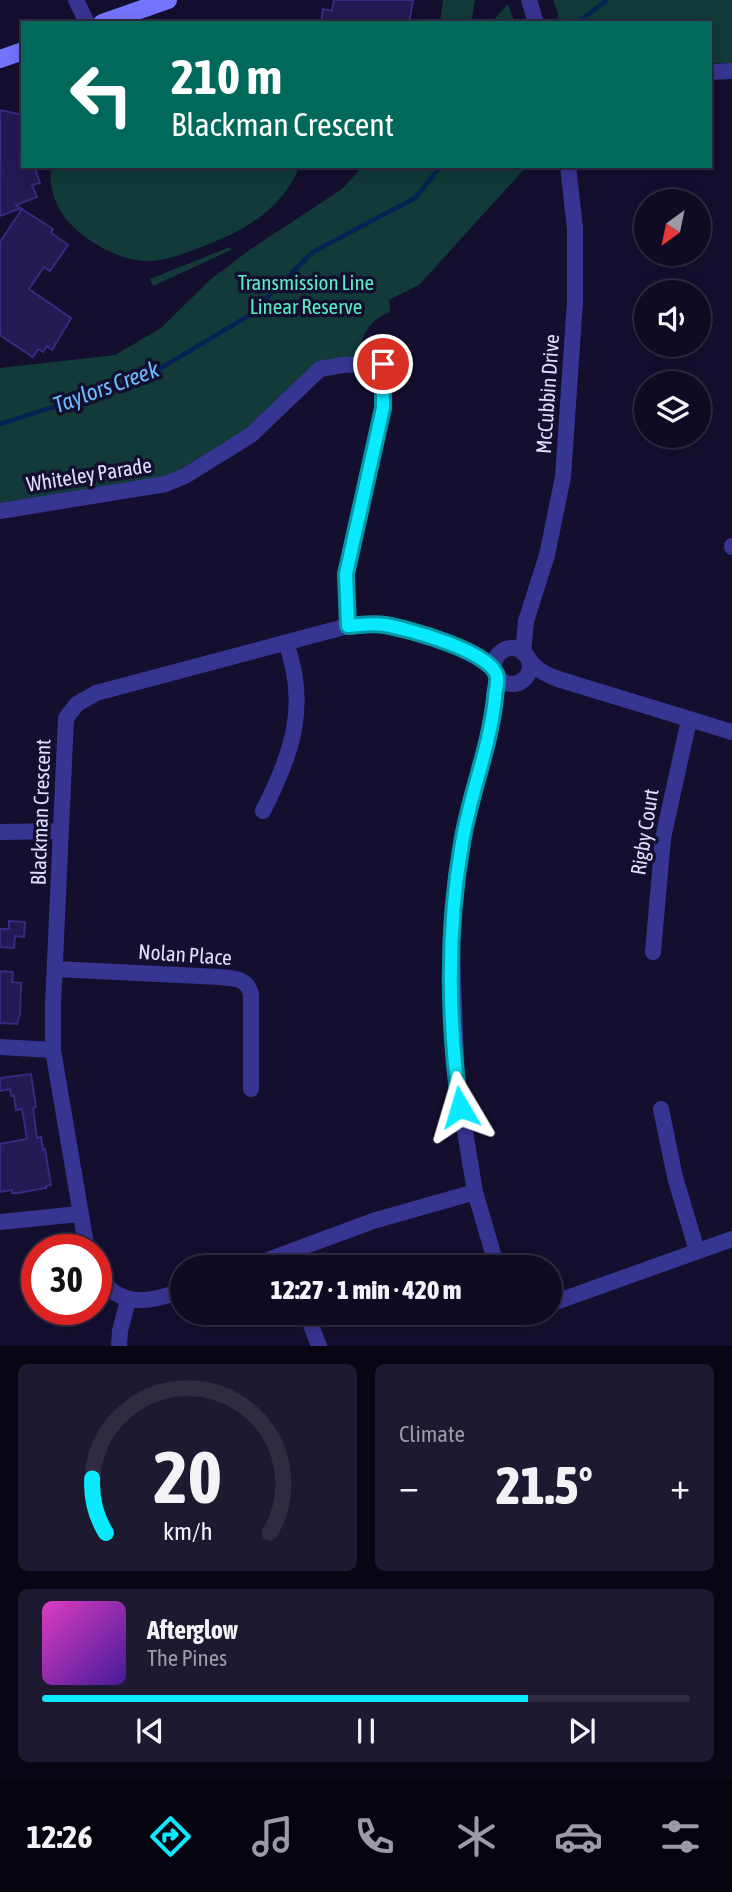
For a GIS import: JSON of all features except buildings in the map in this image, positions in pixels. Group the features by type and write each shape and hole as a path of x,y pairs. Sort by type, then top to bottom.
{"street":[{"path":"75,0 77,21"},
{"path":"75,0 86,21"},
{"path":"108,21 168,0"},
{"path":"529,0 535,21"},
{"path":"0,59 21,52"},
{"path":"712,72 732,71"},
{"name":"McCubbin Drive","path":"515,652 547,555 563,477 575,300 575,228 568,168"},
{"name":"Whiteley Parade","path":"0,510 166,484 185,476 251,435 320,369 382,358 383,408 346,574 348,626"},
{"name":"Blackman Crescent","path":"84,1234 53,1050 66,718 78,704 96,693 348,626 369,624 394,627 472,652 515,652"},
{"path":"262,811 282,770 297,720 297,683 286,643"},
{"name":"Blackman Crescent","path":"472,652 490,665 496,674"},
{"path":"493,1255 475,1192 457,1083 451,926 462,842 493,716 495,662 515,652"},
{"path":"515,652 541,672 558,680 732,732"},
{"path":"493,716 503,698 528,673 515,652"},
{"path":"496,674 505,683 531,679 558,680"},
{"name":"Rigby Court","path":"653,952 663,838 689,720"},
{"path":"0,832 61,831"},
{"name":"Nolan Place","path":"55,969 220,976 237,978 244,982 251,994 251,1089"},
{"path":"0,1047 53,1050"},
{"path":"661,1109 675,1177 697,1251"},
{"path":"300,1255 373,1220 475,1192"},
{"path":"0,1222 79,1213"},
{"path":"562,1300 732,1240"},
{"path":"112,1291 128,1300 142,1301 170,1295"},
{"path":"120,1346 120,1331 128,1300"},
{"path":"311,1325 319,1346"}],"green space":[{"path":"443,0 475,0 471,21 440,21"},
{"path":"553,0 732,0 732,63 712,63 712,21 556,21 558,13"},
{"path":"508,4 514,21 493,21"},
{"path":"51,168 299,168 273,206 248,225 183,254 147,261 129,259 86,238 72,225 56,203"},
{"name":"Transmission Line Linear Reserve","path":"361,168 525,168 419,285 389,300 390,312 367,329 359,357 313,365 245,430 171,475 154,480 0,503 0,368 115,355 161,328 210,280 248,251 342,189"},
{"path":"230,247 231,250 153,286 150,279"}],"waterway":[{"name":"Taylors Creek","path":"580,21 607,0"},
{"name":"Taylors Creek","path":"0,424 146,377 248,316 313,252 415,198 439,168"}],"route":[{"path":"383,364 383,408 346,574 348,626 382,624 472,652 490,665 497,677 493,716 462,842 451,926 452,1007 460,1107"}]}
